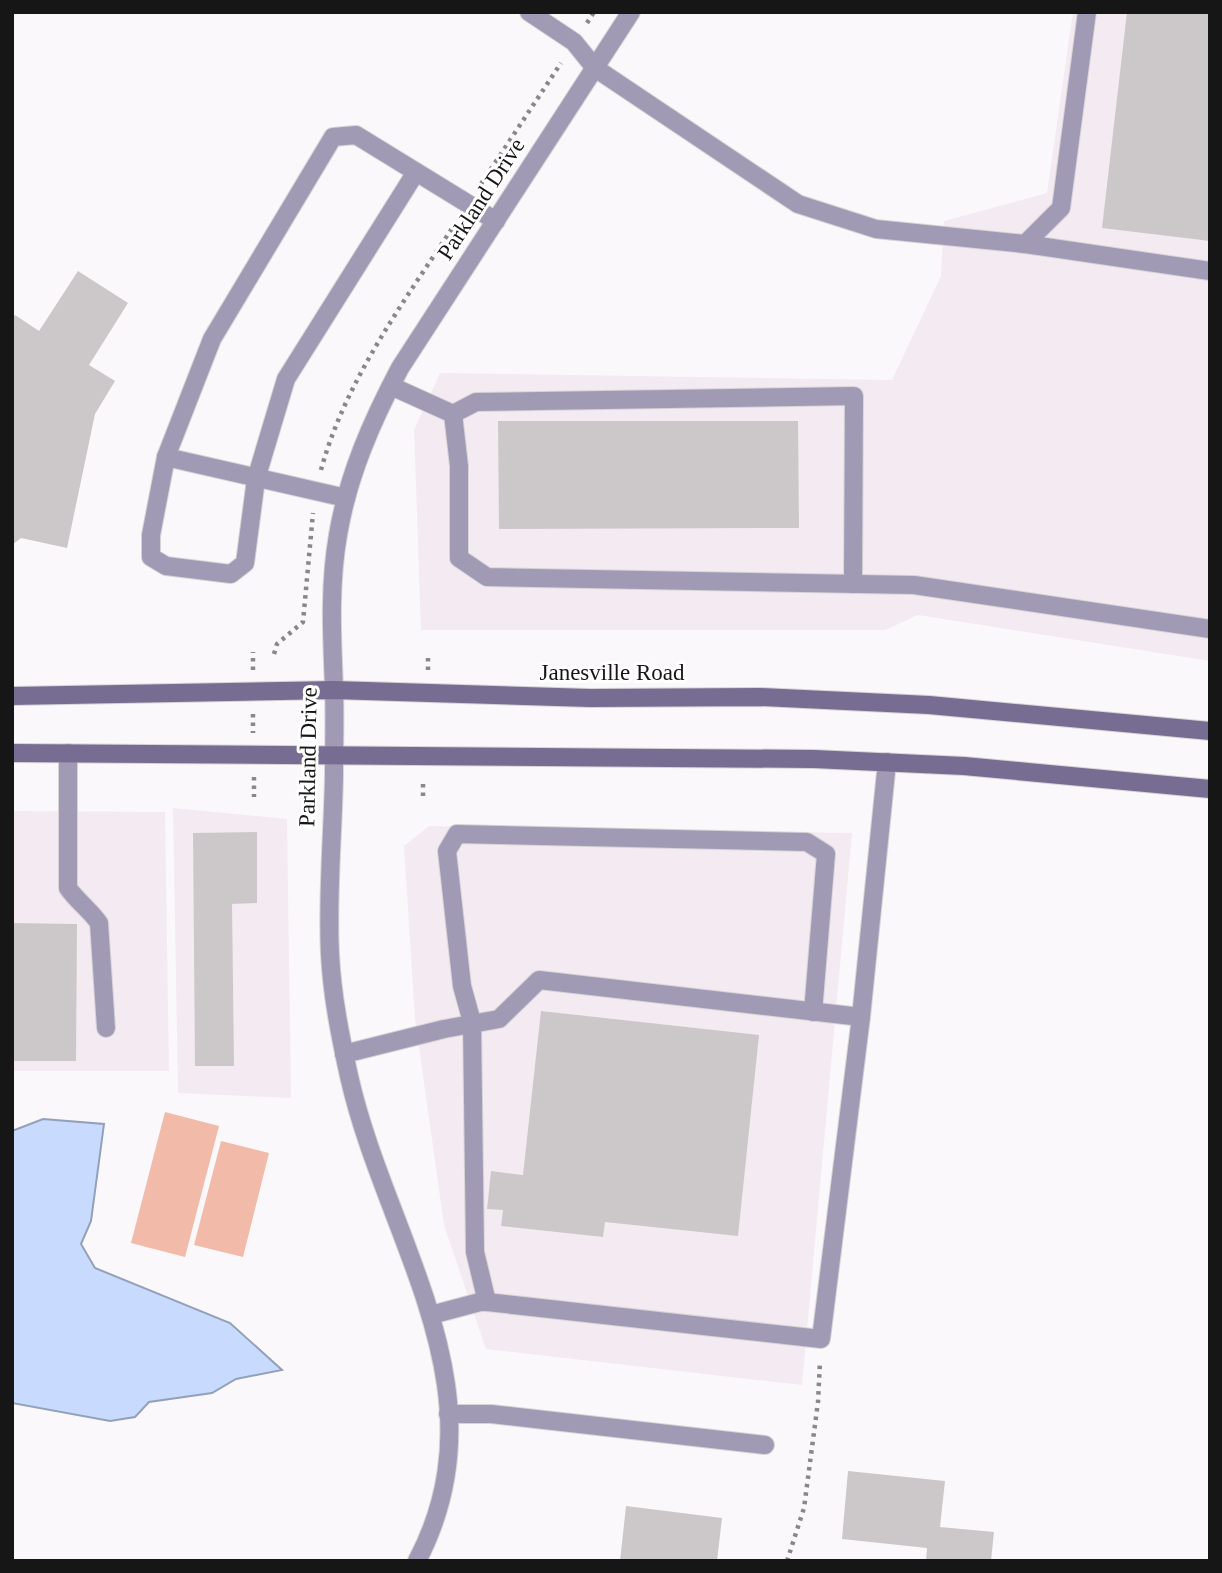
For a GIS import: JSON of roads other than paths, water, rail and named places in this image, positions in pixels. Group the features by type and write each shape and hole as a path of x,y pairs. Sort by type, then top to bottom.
{"main road":[{"name":"Janesville Road","path":"12,696 334,690 590,698 760,697 916,704 1210,731"},
{"path":"12,753 814,758 964,766 1210,789"}],"street":[{"path":"529,12 574,42 595,68 797,204 876,229 1025,244 1210,271"},
{"name":"Parkland Drive","path":"417,1561 433,1526 443,1489 450,1437 440,1347 420,1279 373,1156 350,1081 336,1015 330,953 334,690 330,625 337,536 353,473 374,417 391,386 632,12"},
{"path":"1025,244 1061,208 1087,12"},
{"path":"416,172 286,379 256,479 245,563 231,574 166,566 151,556 151,535 166,457 212,339 333,136 356,135 496,221"},
{"path":"391,386 453,414"},
{"path":"453,414 476,402 854,397 853,584"},
{"path":"453,414 459,466 459,558 487,578 914,585 1210,629"},
{"path":"166,457 346,499"},
{"path":"68,753 68,888 99,923 106,1028"},
{"path":"431,1315 487,1302 821,1339 861,1017 887,762"},
{"path":"487,1302 475,1252 472,1022 462,986 447,851 457,834 807,842 826,854 813,1012"},
{"path":"344,1054 472,1022 499,1019 539,980 861,1017"},
{"path":"448,1415 491,1414 765,1445"}],"water":[{"path":"43,1119 104,1124 91,1221 81,1244 95,1268 230,1323 282,1370 236,1379 212,1393 149,1402 135,1417 110,1421 12,1403 12,1131"}]}
